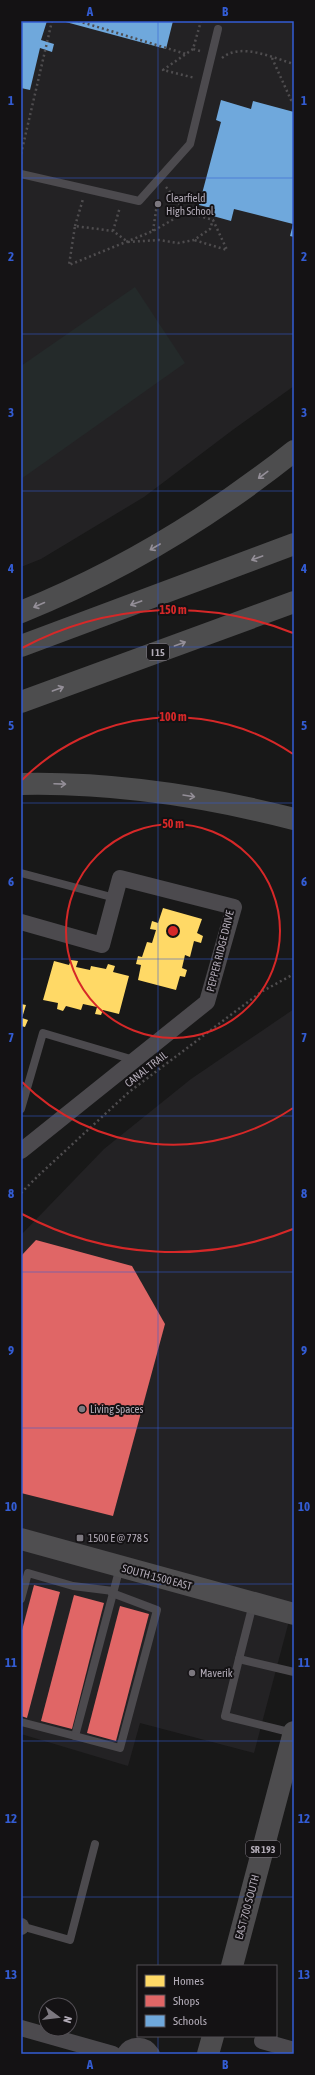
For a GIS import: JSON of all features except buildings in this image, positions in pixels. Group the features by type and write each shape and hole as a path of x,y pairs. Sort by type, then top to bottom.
{"highway":[{"path":"21,612 79,586 181,531 239,493 294,451"},
{"path":"21,646 294,544"},
{"name":"I 15","path":"21,702 294,602"},
{"path":"21,784 101,786 155,791 208,799 294,819"}],"main road":[{"name":"EAST 700 SOUTH","path":"232,1965 294,1732"},
{"path":"208,2054 213,2037"}],"street":[{"name":"PEPPER RIDGE DRIVE","path":"21,922 102,945 120,878 234,907 207,1002 21,1151"},
{"name":"SOUTH 1500 EAST","path":"21,1539 253,1604 294,1614"},
{"path":"21,2028 113,2054"},
{"path":"262,2041 294,2050"},
{"path":"124,2054 129,2048 138,2045 146,2048 152,2054"}],"lane":[{"path":"21,174 139,201 190,144 218,29"},
{"path":"21,873 114,898"},
{"path":"21,1109 43,1033 135,1060"},
{"path":"75,1736 112,1592 120,1567"},
{"path":"21,1599 28,1573 73,1586 112,1592 157,1610 120,1748 21,1722"},
{"path":"253,1604 225,1716 294,1732"},
{"path":"239,1659 294,1672"},
{"path":"21,1926 70,1940 95,1844"}],"path":[{"path":"21,154 52,21"},
{"path":"78,21 186,54"},
{"path":"200,21 193,49 163,70 201,80"},
{"path":"193,49 200,51"},
{"path":"219,62 232,51 248,51 294,64"},
{"path":"271,58 291,100 294,101"},
{"path":"165,186 186,212 213,220 227,250 194,240"},
{"path":"154,231 158,195"},
{"path":"83,198 75,226 69,265 154,231 186,212"},
{"path":"113,231 120,205"},
{"path":"75,226 113,231 128,242 159,240 178,243 194,240 210,229 213,220"},
{"name":"CANAL TRAIL","path":"21,1193 129,1092 261,992 294,974"}],"shaded area":[{"name":"Clearfield High School","path":"21,21 294,21 294,386 144,497 41,559 21,567"},
{"path":"135,287 185,363 21,479 21,366"},
{"path":"294,1009 294,1602 254,1753 140,1723 128,1766 21,1734 21,1235 104,1149 191,1079"}],"place":[{"name":"Clearfield High School","path":"158,204"},
{"name":"Living Spaces","path":"82,1409"},
{"name":"1500 E @ 778 S","path":"80,1538"},
{"name":"Maverik","path":"192,1673"}]}
